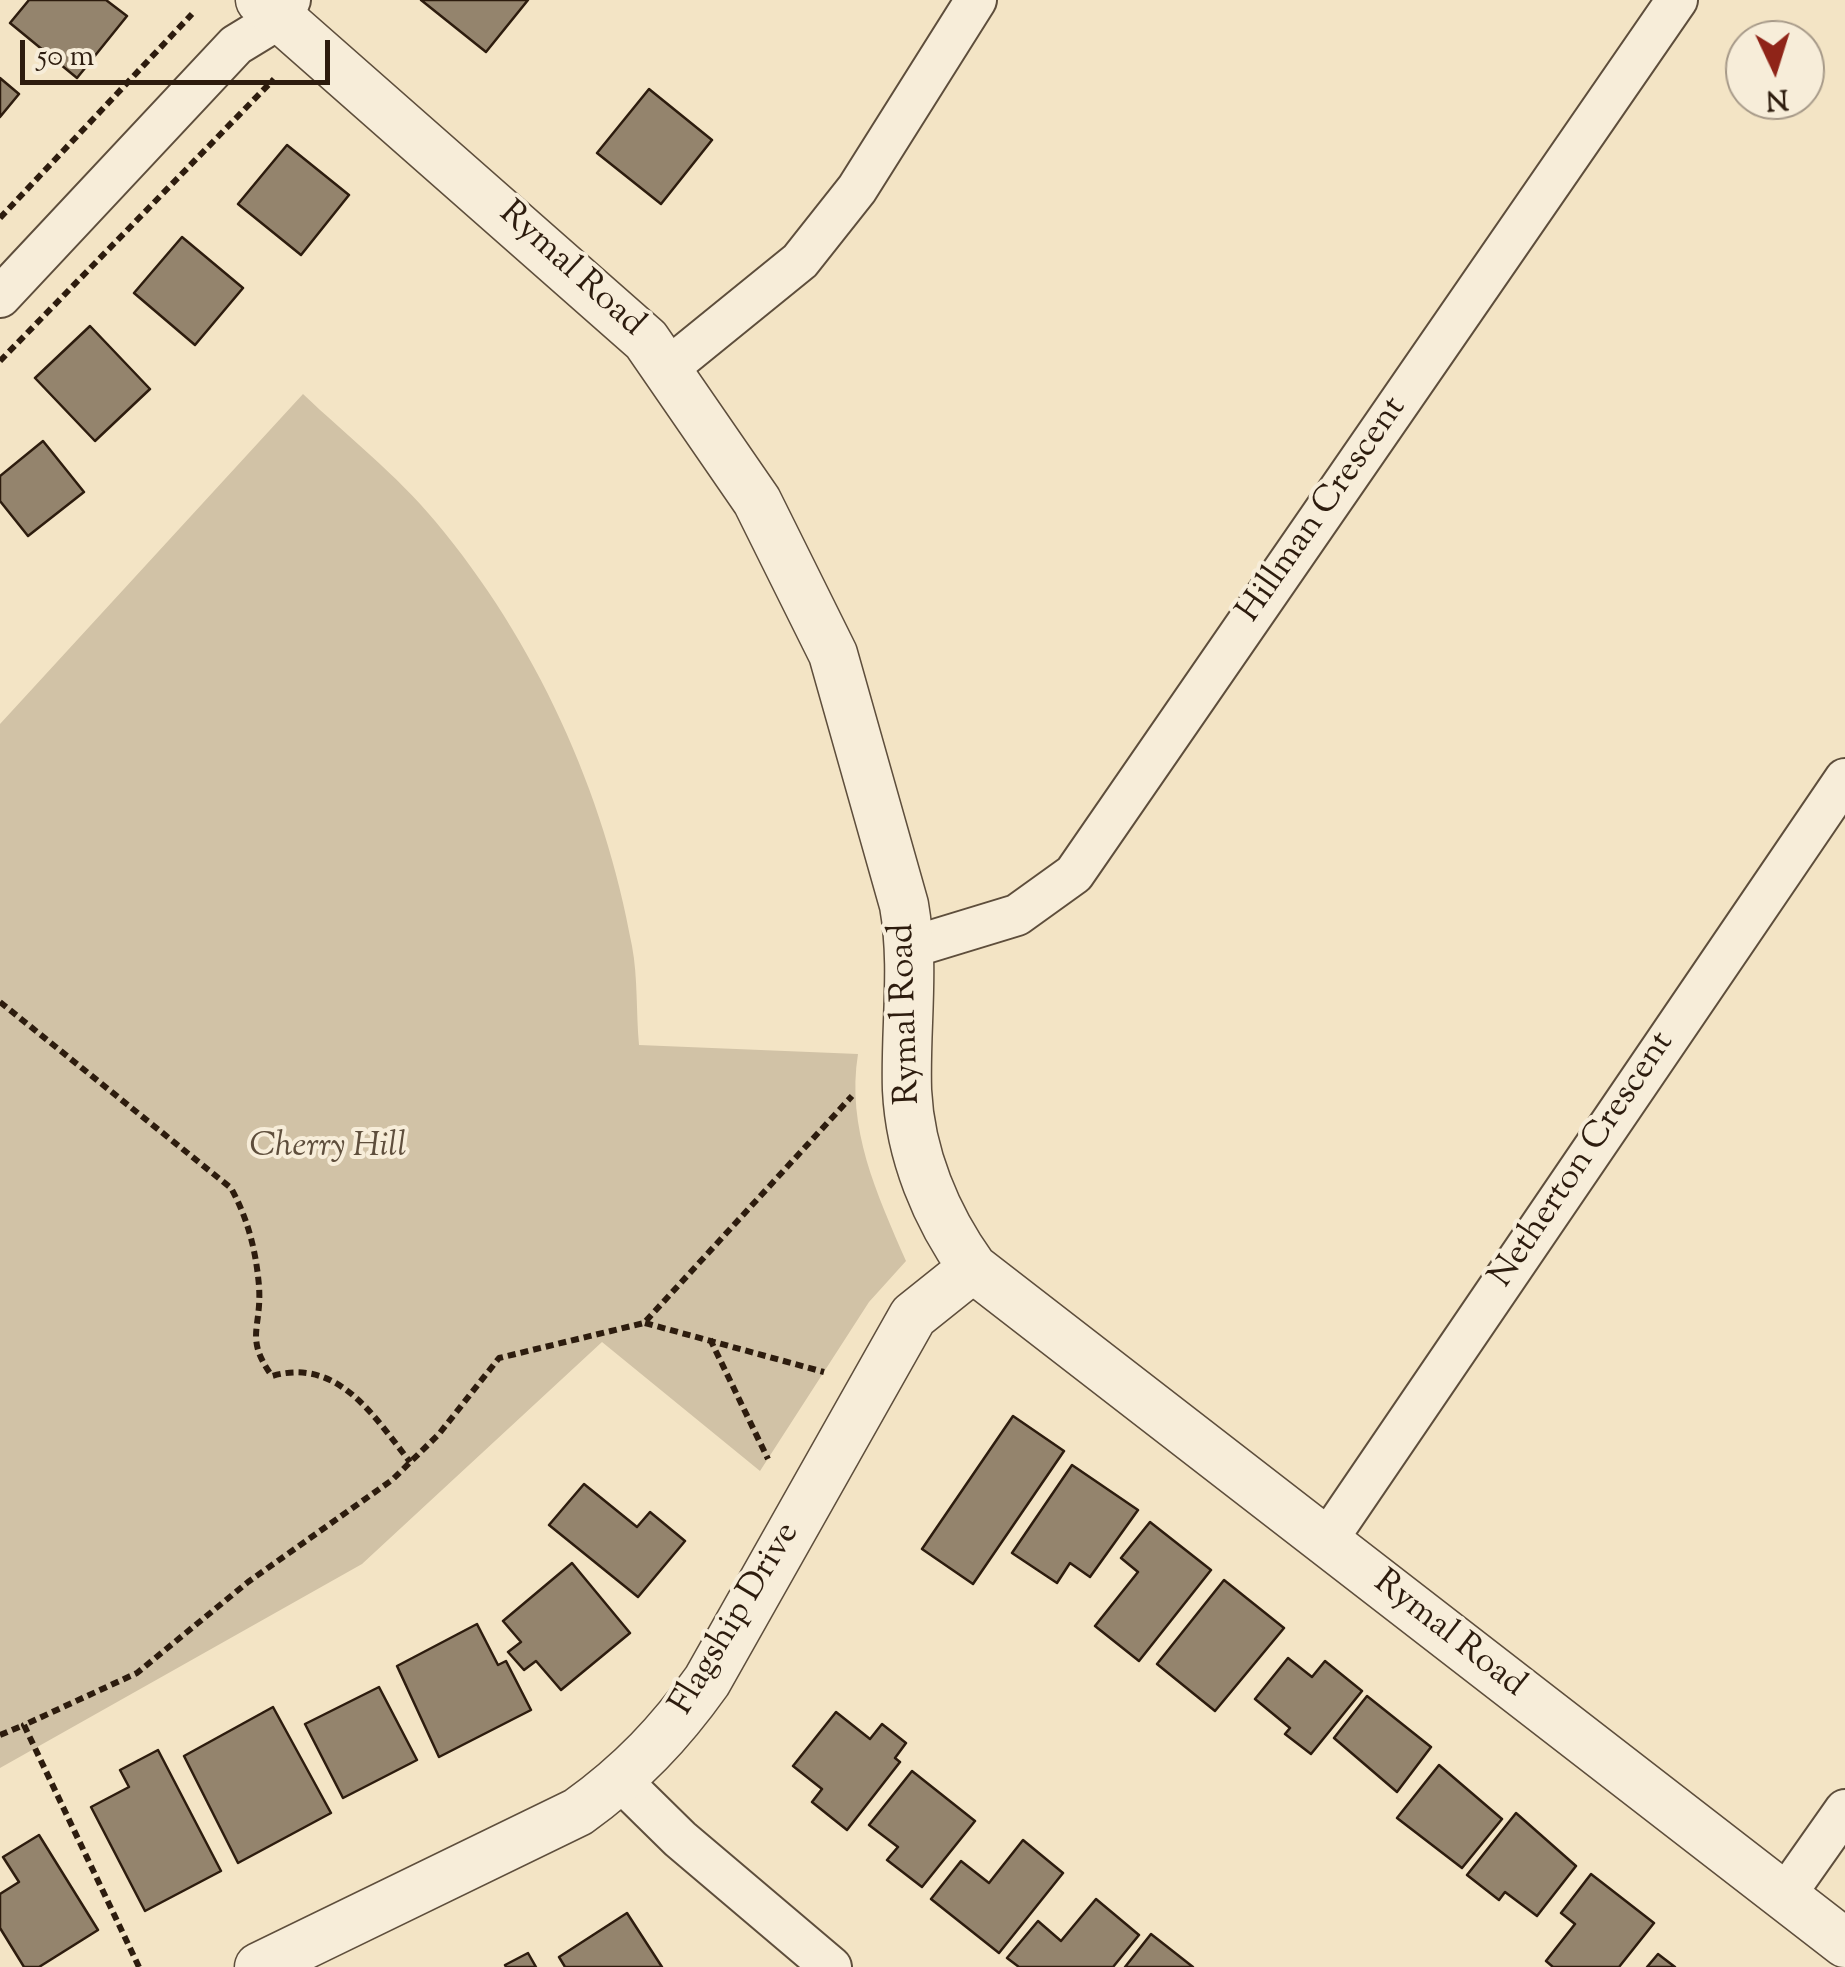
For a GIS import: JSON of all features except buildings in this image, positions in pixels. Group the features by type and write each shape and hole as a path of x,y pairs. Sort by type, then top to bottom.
{"street":[{"path":"667,369 800,261 856,189 976,0"},
{"name":"Hillman Crescent","path":"912,947 1017,915 1074,874 1677,0"},
{"path":"0,297 278,5"},
{"name":"Rymal Road","path":"278,5 646,340 757,500 833,654 904,905 912,947 907,1093 922,1173 953,1241 973,1268 1783,1898 1845,1942"},
{"name":"Netherton Crescent","path":"1324,1543 1845,779"},
{"name":"Flagship Drive","path":"260,1967 578,1812 621,1781 670,1733 707,1681 913,1316 973,1268"},
{"path":"621,1781 680,1839 832,1967"},
{"path":"1783,1898 1845,1810"}],"path":[{"path":"0,218 192,14"},
{"path":"0,361 274,79"},
{"path":"0,1002 231,1188 248,1218 259,1288 254,1352 272,1376 297,1369 322,1375 366,1406 410,1462"},
{"path":"644,1323 852,1096"},
{"path":"0,1735 136,1673 248,1582 410,1462 439,1434 499,1358 644,1323 824,1372"},
{"path":"709,1338 768,1459"},
{"path":"24,1725 139,1967"}],"green space":[{"name":"Cherry Hill","path":"303,394 435,521 471,567 534,667 584,776 620,889 634,958 639,1045 858,1054 855,1081 860,1134 875,1186 906,1261 869,1302 760,1471 602,1342 362,1564 0,1768 0,724"}]}
